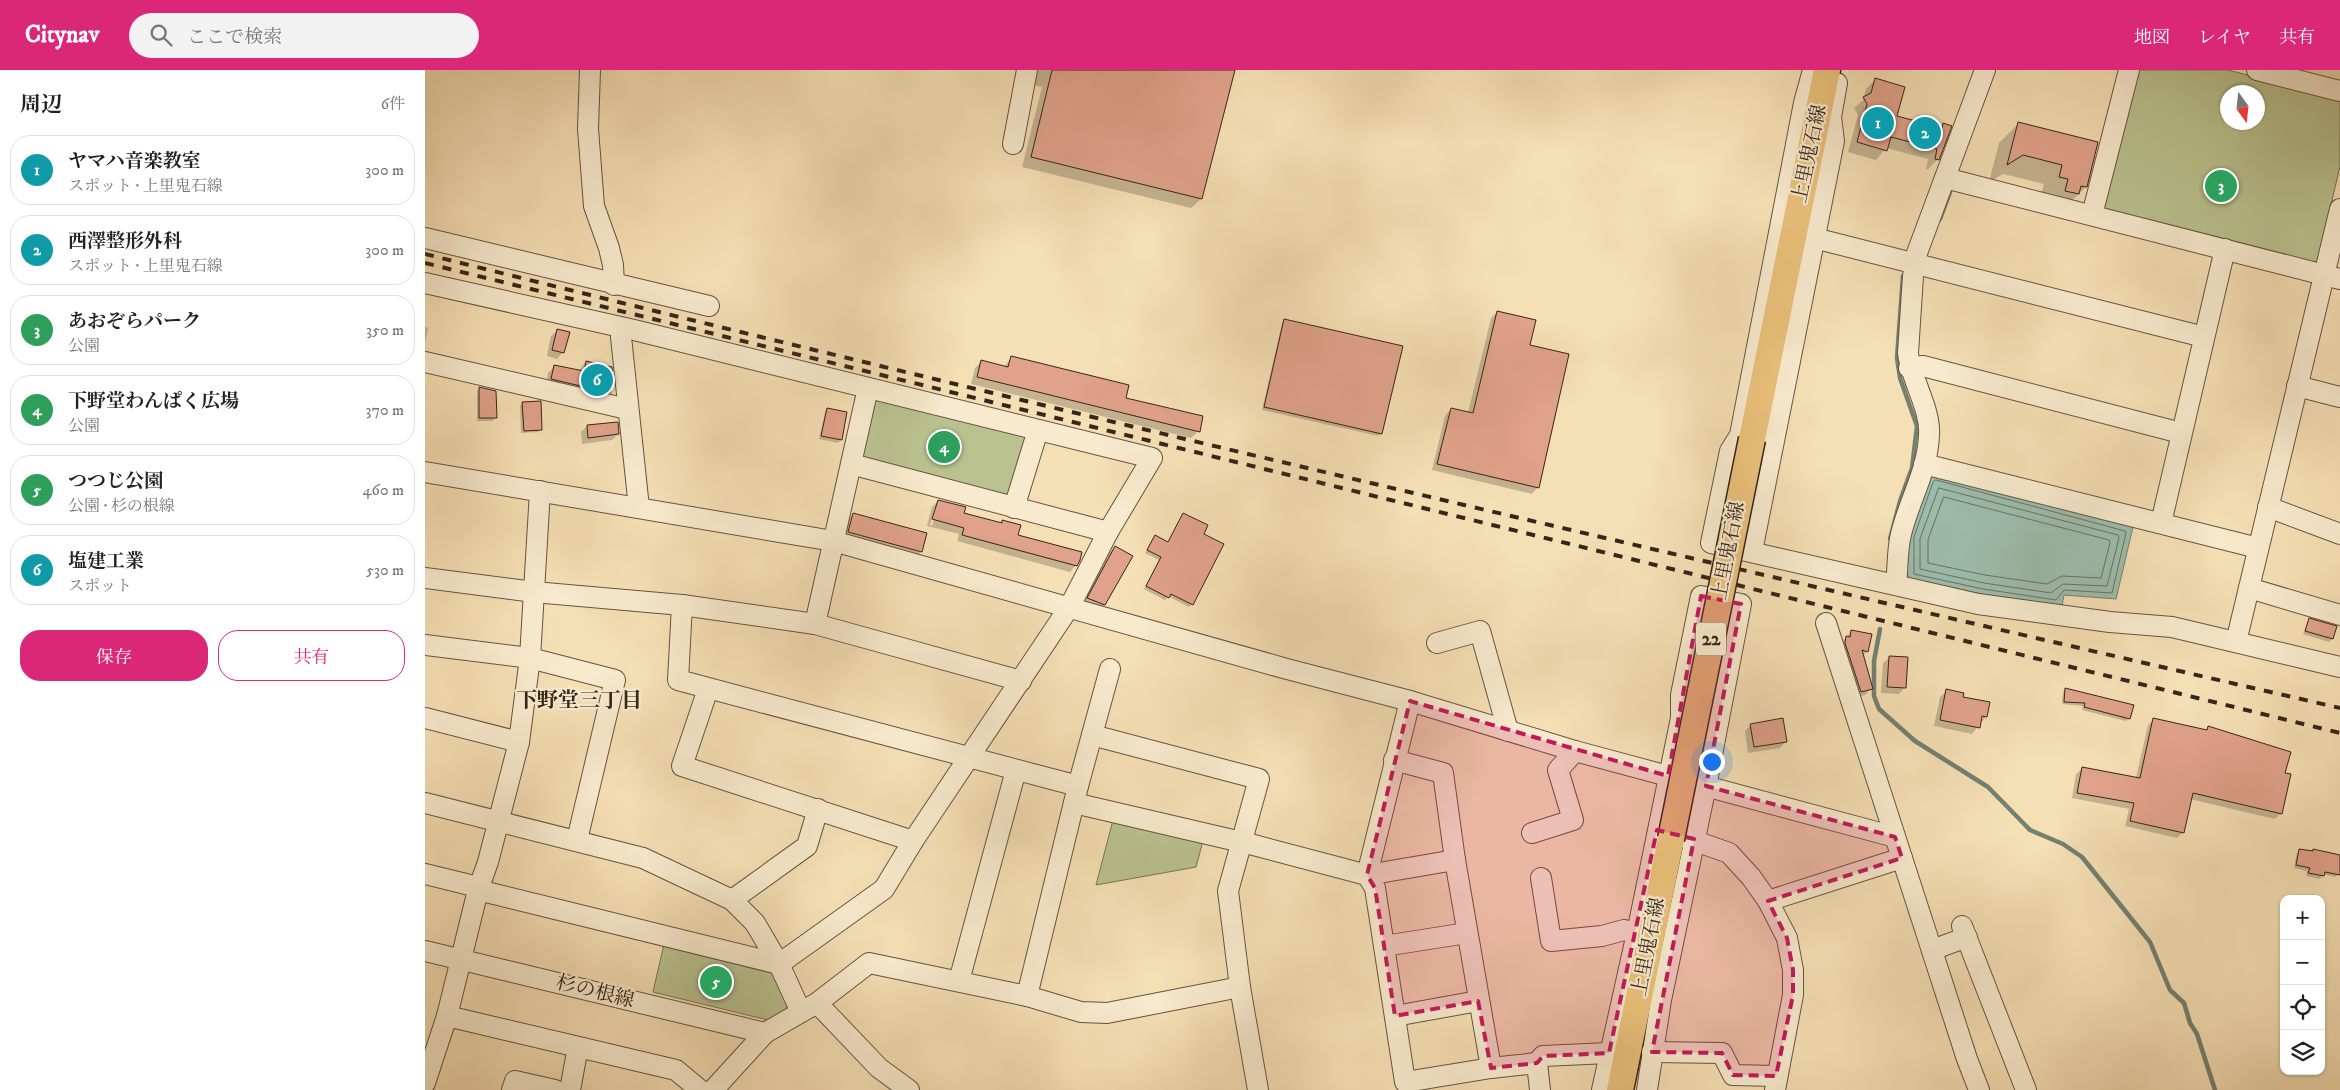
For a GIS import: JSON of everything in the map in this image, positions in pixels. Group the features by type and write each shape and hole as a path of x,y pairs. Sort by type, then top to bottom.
{"main road":[{"name":"上里鬼石線","path":"1620,1090 1674,836 1827,70"}],"street":[{"path":"590,70 588,128 594,206 609,248 613,265 614,285"},
{"path":"1013,144 1027,70"},
{"path":"1813,70 1804,103 1740,435 1729,456 1711,543 1978,604 2110,622 2172,627 2340,668"},
{"path":"1751,552 1834,141 1831,116 1839,70"},
{"path":"1896,584 1901,535 1924,464 1930,434 1926,415 1909,368 1908,353 1914,263 1985,70"},
{"path":"2092,216 2129,70"},
{"path":"2257,70 2340,91"},
{"path":"1945,178 2332,276"},
{"path":"2236,642 2297,386 2332,276 2340,209"},
{"path":"425,238 614,285 709,306"},
{"path":"1815,238 2204,337"},
{"path":"2161,524 2225,250"},
{"path":"425,283 1152,458 1108,532 1070,606 913,841 884,889 779,964 479,890 470,885 425,874"},
{"path":"622,329 627,409 639,508"},
{"path":"425,362 627,409"},
{"path":"1909,368 1923,366 2181,433"},
{"path":"2297,386 2340,397"},
{"path":"815,624 867,388"},
{"path":"1014,508 1038,430"},
{"path":"851,464 1108,532"},
{"path":"1924,464 2259,548"},
{"path":"425,472 833,541 1410,701 1575,751 1895,837"},
{"path":"425,1083 447,1016 519,742 530,658 540,491"},
{"path":"2268,507 2340,534"},
{"path":"425,578 534,592 682,605 815,624 1021,680"},
{"path":"2249,588 2340,615"},
{"path":"1601,1090 1637,933 1674,836 1706,786 1741,604 1701,596 1681,695 1681,718 1668,776 1674,836 1647,1090"},
{"path":"682,605 677,680 970,757 1016,770 1076,795 1367,875 1455,860"},
{"path":"1826,623 1859,719 1931,950 1979,1090"},
{"path":"1437,643 1480,631 1508,731"},
{"path":"425,645 530,658 615,680 577,840"},
{"path":"1027,996 1076,795 1110,669"},
{"path":"708,689 682,766 913,841"},
{"path":"1410,701 1367,875 1375,888 1405,1082 1491,1068 1537,1063 1543,1056 1609,1053"},
{"path":"425,718 519,742"},
{"path":"1093,735 1259,779 1228,891 1240,987 1258,1090"},
{"path":"1532,832 1573,820 1558,770 1575,751"},
{"path":"1394,760 1443,772 1455,860 1491,1068"},
{"path":"959,980 1016,770"},
{"path":"425,803 643,858 731,900 755,923 779,964 809,1007 879,1068 909,1090"},
{"path":"731,900 807,846 818,809"},
{"path":"1652,1052 1722,1053 1733,1075 1775,1083 1793,996 1793,970 1787,938 1769,901 1751,877 1729,853 1674,836"},
{"path":"1769,901 1902,858"},
{"path":"1541,878 1551,941 1601,936 1624,930 1637,933"},
{"path":"1931,950 1965,932 2026,1090"},
{"path":"1384,946 1467,933"},
{"name":"杉の根線","path":"425,951 765,1033"},
{"path":"713,1090 765,1033 809,1007 869,963 959,980 1027,996 1081,1012 1107,1013 1240,987"},
{"path":"1395,1016 1478,1000"},
{"path":"447,1016 676,1070 700,1090"},
{"path":"570,1090 578,1047"},
{"path":"1537,1063 1540,1090"},
{"path":"512,1090 515,1081 555,1090"}],"highlighted area":[{"path":"1701,596 1741,604 1706,786 1895,837 1902,858 1768,901 1787,938 1793,970 1793,995 1776,1076 1733,1075 1722,1053 1652,1052 1694,839 1657,830 1609,1053 1543,1056 1537,1063 1491,1068 1478,1001 1395,1016 1375,888 1367,875 1410,701 1668,776"}],"green space":[{"path":"2136,70 2228,70 2340,99 2340,166 2318,261 2312,264 2105,212 2102,206"},
{"path":"879,398 1024,432 1030,441 1013,497 865,459 859,452 871,401"},
{"path":"1113,820 1203,841 1196,867 1096,885"},
{"path":"665,940 773,972 787,1004 786,1010 772,1021 653,992"}],"water":[{"path":"1935,475 2133,527 2116,599 2064,595 2062,606 1982,594 1911,579 1907,574 1909,537 1929,478"}],"building":[{"path":"1052,70 1235,70 1202,199 1031,157"},
{"path":"1875,78 1905,87 1897,116 1942,128 1943,123 1952,126 1939,160 1935,159 1937,149 1891,137 1887,151 1857,142 1867,104 1863,97 1871,93"},
{"path":"2018,122 2098,142 2087,187 2081,186 2079,194 2065,191 2068,179 2059,177 2062,165 2023,155 2007,165"},
{"path":"1497,311 1536,320 1530,345 1569,354 1539,488 1437,464 1451,408 1473,413"},
{"path":"1284,319 1403,346 1382,434 1264,407"},
{"path":"557,329 570,332 564,353 552,350"},
{"path":"1011,356 1129,385 1126,398 1203,416 1200,432 977,377 981,360 1008,367"},
{"path":"586,361 612,367 613,379 610,393 551,379 554,365 584,371"},
{"path":"479,387 496,391 497,418 479,418"},
{"path":"541,401 542,430 524,431 522,402"},
{"path":"827,408 847,412 842,440 821,436"},
{"path":"618,422 619,434 588,438 587,425"},
{"path":"938,500 966,507 964,513 1002,523 1002,520 1021,525 1018,535 1082,552 1080,560 1077,566 962,535 964,528 932,519"},
{"path":"853,513 927,533 922,552 848,532"},
{"path":"1183,513 1208,525 1204,534 1224,544 1193,605 1171,594 1169,598 1146,586 1161,557 1147,550 1155,535 1168,542"},
{"path":"1115,546 1133,556 1105,605 1087,598"},
{"path":"2309,618 2337,626 2333,639 2305,631"},
{"path":"1851,630 1872,634 1868,652 1862,650 1873,689 1861,692 1845,643 1846,636 1850,637"},
{"path":"1889,656 1908,657 1906,688 1887,687"},
{"path":"2065,688 2134,705 2130,719 2084,707 2085,703 2064,702"},
{"path":"1946,689 1964,693 1963,697 1990,702 1987,717 1982,716 1980,728 1940,720"},
{"path":"1783,718 1787,742 1754,747 1750,724"},
{"path":"2153,718 2207,730 2208,726 2291,752 2285,773 2291,774 2282,814 2193,793 2184,833 2130,821 2134,803 2077,793 2082,767 2140,778"},
{"path":"2299,849 2313,851 2313,849 2340,855 2340,875 2325,872 2324,876 2308,873 2310,868 2296,865"}],"waterway":[{"path":"1940,219 1950,192"},
{"path":"1890,539 1900,501 1912,468 1917,426 1900,378 1897,358 1903,276"},
{"path":"1880,629 1874,661 1874,696 1879,709 1915,741 1988,787 2030,830 2063,844 2082,857 2150,942 2170,990 2184,1003 2190,1023 2197,1034 2215,1090"}],"railway":[{"path":"425,254 1142,429 2340,708"},
{"path":"425,263 2340,733"}],"place":[{"name":"ヤマハ音楽教室","path":"1878,123"},
{"name":"西澤整形外科","path":"1925,133"},
{"name":"あおぞらパーク","path":"2221,186"},
{"name":"塩建工業","path":"597,380"},
{"name":"下野堂わんぱく広場","path":"944,447"},
{"name":"つつじ公園","path":"716,982"}],"district":[{"name":"下野堂三丁目","path":"579,701"}]}
